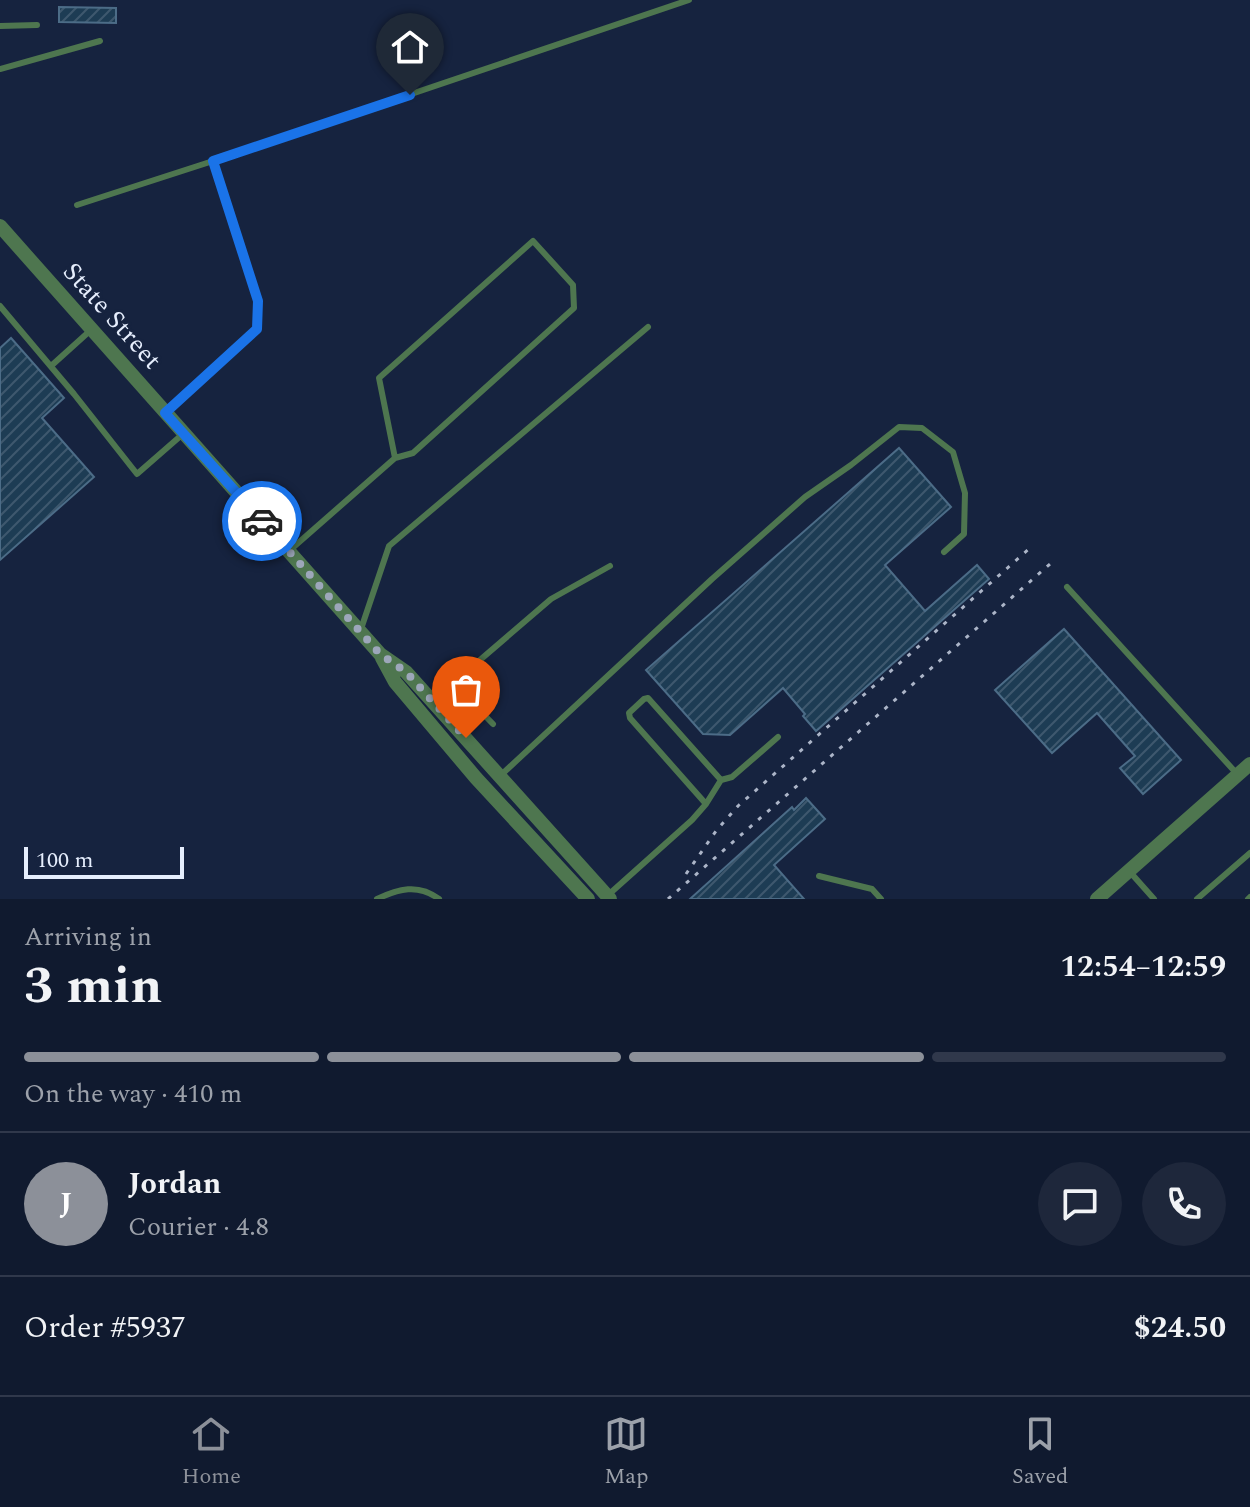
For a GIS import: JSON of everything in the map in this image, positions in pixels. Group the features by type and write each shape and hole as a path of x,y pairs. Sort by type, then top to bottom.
{"street":[{"name":"State Street","path":"0,226 360,632 380,654 406,672 609,897"},
{"name":"State Street","path":"380,654 395,682 466,766 588,899"},
{"path":"1097,899 1250,764"}],"lane":[{"path":"77,205 689,0"},
{"path":"0,26 37,25"},
{"path":"0,69 100,41"},
{"path":"165,413 257,329 258,301 213,161"},
{"path":"289,551 395,458 413,453 574,308 573,285 533,241 379,378 395,458"},
{"path":"0,306 137,474 184,433"},
{"path":"360,632 389,546 648,327"},
{"path":"51,366 92,329"},
{"path":"500,776 805,497 899,427 922,428 953,452 965,493 964,534 944,552"},
{"path":"432,701 551,599 610,566"},
{"path":"1067,587 1238,775"},
{"path":"452,684 458,686 493,724"},
{"path":"706,804 630,718 629,713 648,698 721,780"},
{"path":"609,897 692,820 721,780 732,777 778,737"},
{"path":"1200,898 1250,853"},
{"path":"1129,870 1154,899"},
{"path":"819,876 872,889 881,899"},
{"path":"377,899 399,889 422,891 439,899"},
{"path":"420,899 422,891"}],"building":[{"path":"59,7 116,8 116,23 59,22"},
{"path":"11,338 64,398 42,418 94,477 0,560 0,348"},
{"path":"899,448 951,507 885,565 925,611 977,565 989,579 816,731 783,688 730,735 703,734 646,670"},
{"path":"1064,629 1181,760 1143,794 1120,768 1135,756 1097,713 1052,753 995,690"},
{"path":"806,798 825,819 774,865 804,899 690,899 792,807 794,810"}],"railway":[{"path":"686,874 738,806 1030,548"},
{"path":"668,899 1050,564"}],"way so far":[{"path":"262,521 380,654 406,672 466,738"}],"route":[{"path":"262,521 165,413 257,329 258,301 213,161 410,95"}]}
